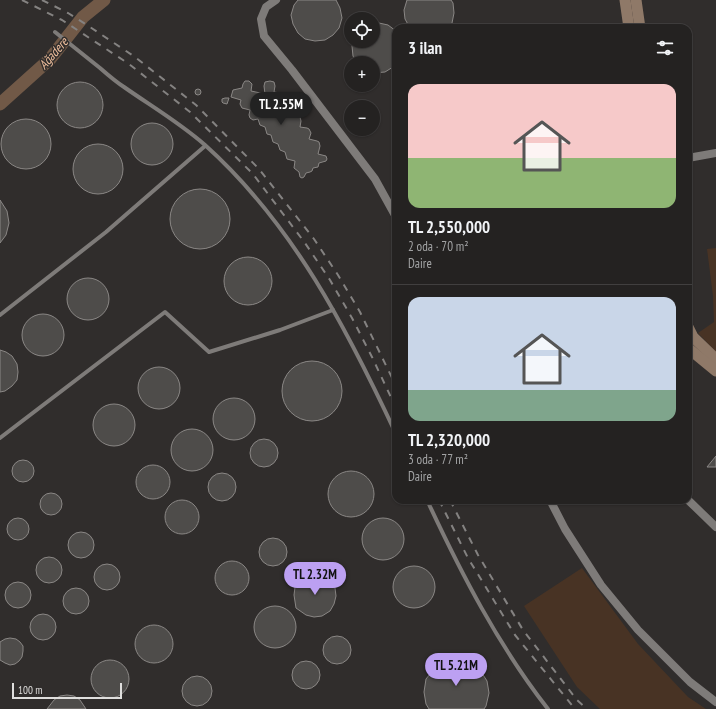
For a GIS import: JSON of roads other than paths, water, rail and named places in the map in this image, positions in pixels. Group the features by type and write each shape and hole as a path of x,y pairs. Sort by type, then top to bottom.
{"main road":[{"path":"625,0 628,24"},
{"path":"636,0 639,24"},
{"path":"692,341 716,359"},
{"path":"692,351 716,371"}],"street":[{"path":"276,0 266,7 261,19 264,36 292,70 375,179 392,210"},
{"path":"692,157 716,153"},
{"path":"552,504 565,529 601,585 638,630 690,682 716,702"},
{"path":"692,504 716,527"}],"lane":[{"path":"55,32 122,86 188,132 205,146 240,179 266,209 306,264 333,310 349,338 392,426"},
{"path":"0,315 106,232 205,146"},
{"path":"0,438 165,312 210,352 280,330 333,310"},
{"path":"429,504 479,604 508,652 548,709"}],"waterway":[{"name":"Ağadere","path":"0,104 50,59 83,17 104,0"}],"railway":[{"path":"22,0 62,20 129,64 190,112 253,174 305,243 330,280 352,318 392,400"},
{"path":"42,0 68,13 135,57 196,105 259,169 314,239 338,275 360,312 392,378"},
{"path":"441,504 468,558 515,635 575,709"},
{"path":"452,504 478,555 523,630 577,700 587,709"}]}
